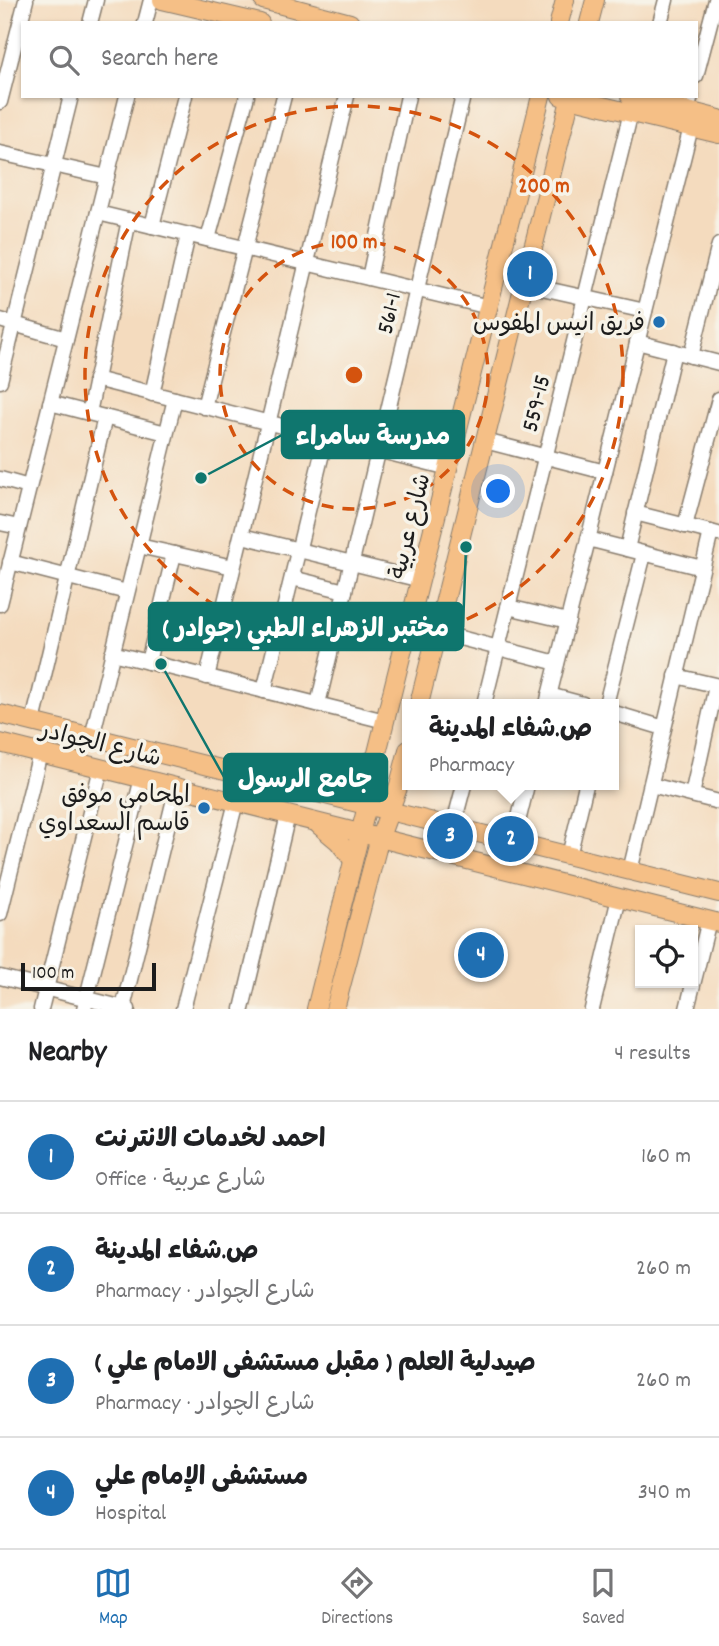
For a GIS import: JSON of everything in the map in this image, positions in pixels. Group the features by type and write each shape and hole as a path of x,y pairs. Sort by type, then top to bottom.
{"main road":[{"path":"162,0 206,16 245,21"},
{"path":"560,21 565,0"},
{"path":"590,21 595,0"},
{"path":"270,1 343,21"},
{"path":"529,98 535,122"},
{"name":"شارع عربية","path":"316,1009 541,98"},
{"path":"420,699 564,127 567,98"},
{"path":"571,98 596,104 636,101 719,119"},
{"path":"564,127 570,115 596,104"},
{"path":"690,112 719,134"},
{"path":"466,400 493,407"},
{"name":"شارع الچوادر","path":"0,714 719,893"},
{"path":"76,762 88,736"},
{"name":"شارع الچوادر","path":"0,743 714,922"},
{"path":"318,793 342,785 376,757"},
{"path":"335,1009 372,865 402,773"},
{"path":"399,785 414,810 425,820"},
{"path":"317,822 338,841 353,860"},
{"path":"372,865 410,846"},
{"path":"690,916 697,888"}],"street":[{"path":"0,102 26,0"},
{"path":"91,21 96,0"},
{"path":"146,21 151,0"},
{"path":"661,21 666,0"},
{"path":"698,68 716,0"},
{"path":"0,381 7,322 54,165 71,98"},
{"path":"0,604 127,98"},
{"path":"152,226 184,98"},
{"path":"208,239 246,98"},
{"path":"204,407 283,98"},
{"path":"207,677 346,98"},
{"path":"369,278 408,98"},
{"name":"561-1","path":"318,704 463,98"},
{"name":"559-15","path":"485,699 636,101"},
{"path":"548,699 638,342 690,112"},
{"path":"0,153 107,177"},
{"path":"98,212 489,307"},
{"path":"89,413 129,220"},
{"path":"152,394 188,234"},
{"path":"691,356 719,245"},
{"path":"524,284 645,311"},
{"path":"7,322 66,338"},
{"path":"638,342 719,363"},
{"path":"627,549 674,351"},
{"path":"96,379 449,468"},
{"path":"685,526 719,399"},
{"path":"88,736 112,653 175,400"},
{"path":"50,403 166,433"},
{"path":"33,722 105,418"},
{"path":"264,691 326,438"},
{"path":"485,441 605,472"},
{"path":"0,479 29,487"},
{"path":"630,871 702,568 715,533 635,513"},
{"path":"0,523 19,527"},
{"path":"242,536 421,580"},
{"path":"588,539 702,568"},
{"path":"139,546 233,567"},
{"path":"148,662 174,554"},
{"path":"607,699 644,554"},
{"path":"10,562 127,592"},
{"path":"292,578 345,591"},
{"path":"508,607 568,621"},
{"path":"437,632 557,663"},
{"path":"112,653 385,721"},
{"path":"677,676 717,686 692,795"},
{"path":"619,714 664,728"},
{"path":"0,914 40,753"},
{"path":"41,1009 102,768"},
{"path":"85,1004 142,779"},
{"path":"651,785 719,802"},
{"path":"0,977 47,989 85,1004 126,1008 177,787"},
{"path":"453,827 463,790"},
{"path":"513,842 526,790"},
{"path":"569,856 585,790"},
{"path":"183,1009 236,802"},
{"path":"242,1009 288,815"},
{"path":"592,1009 619,898"},
{"path":"687,1009 714,922"}],"place":[{"name":"احمد لخدمات الانترنت","path":"530,274"},
{"name":"فريق انيس المفوس","path":"659,322"},
{"name":"مدرسة سامراء","path":"201,478"},
{"name":"مختبر الزهراء الطبي (جوادر )","path":"466,547"},
{"name":"جامع الرسول","path":"161,664"},
{"name":"المحامي موفق قاسم السعداوي","path":"204,808"},
{"name":"صيدلية العلم ( مقبل مستشفى الامام علي )","path":"450,836"},
{"name":"ص.شفاء المدينة","path":"511,839"},
{"name":"مستشفى الإمام علي","path":"481,955"}]}
